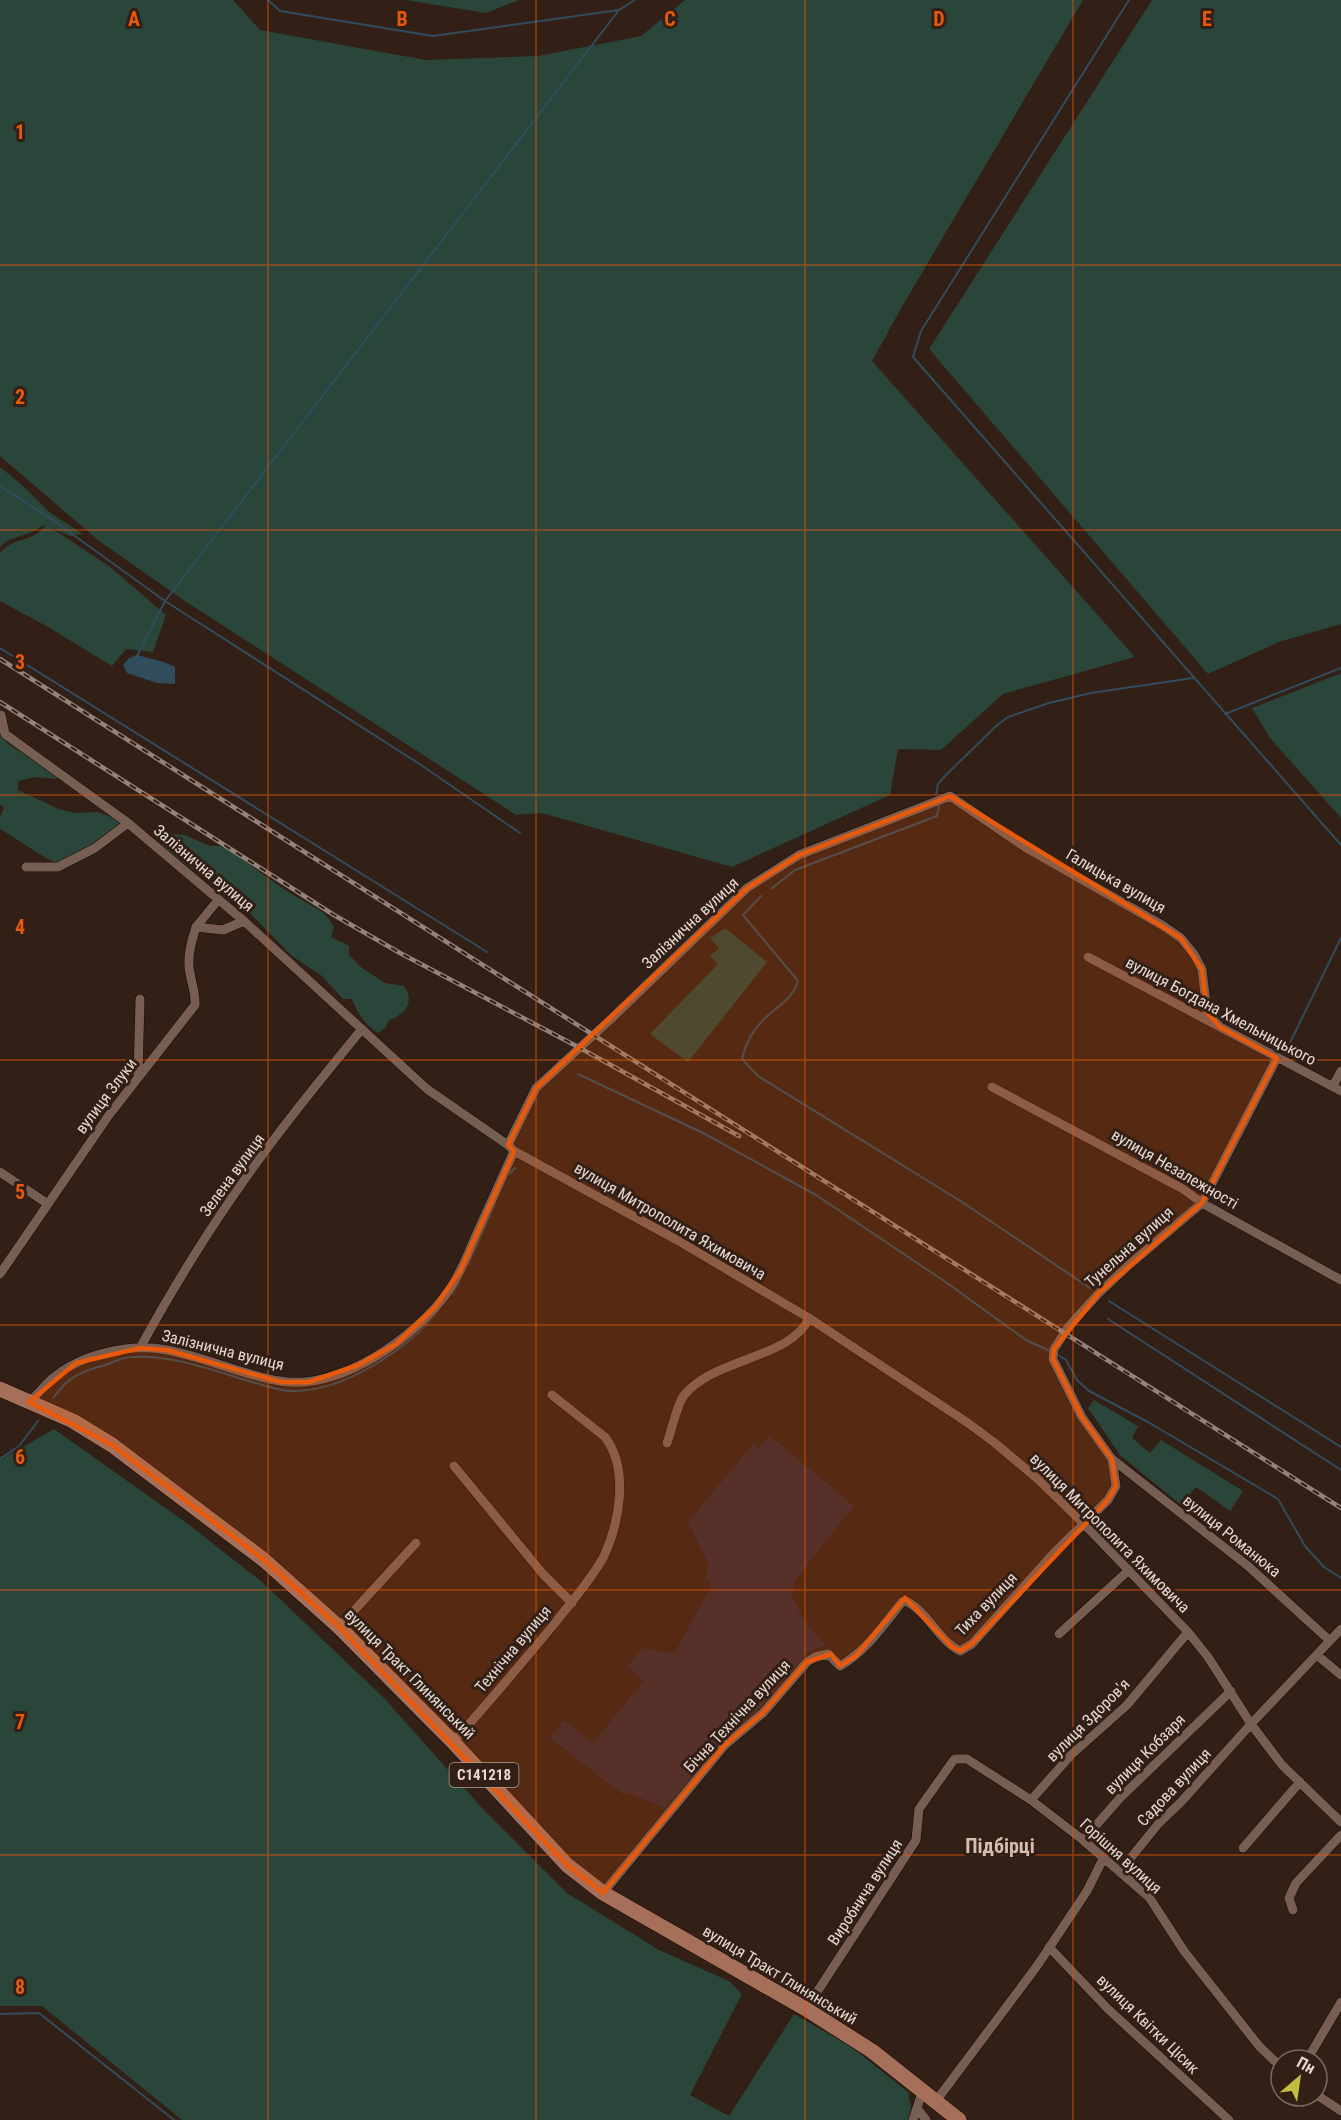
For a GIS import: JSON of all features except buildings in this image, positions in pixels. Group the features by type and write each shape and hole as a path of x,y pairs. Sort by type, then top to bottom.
{"main road":[{"name":"вулиця Тракт Глинянський","path":"0,1389 72,1421 112,1445 264,1560 339,1626 453,1742 567,1866 603,1893 806,2009 872,2051 959,2120"}],"street":[{"name":"Залізнична вулиця","path":"0,715 6,734 128,823 244,921 427,1089 511,1148"},
{"name":"Залізнична вулиця","path":"30,1402 52,1378 76,1363 109,1353 140,1348 167,1350 281,1382 309,1382 333,1376 396,1344 418,1326 449,1290 460,1271 536,1088 747,888 799,855 950,796"},
{"name":"Галицька вулиця","path":"950,796 1025,847 1181,938 1202,969 1207,1012 1220,1028"},
{"path":"26,867 58,867 95,848 128,823"},
{"name":"вулиця Злуки","path":"0,1274 109,1115 195,1005 196,996 189,966 193,936 196,927 218,900"},
{"path":"196,927 223,930 244,921"},
{"name":"вулиця Богдана Хмельницького","path":"1088,957 1337,1089"},
{"path":"138,1077 140,999"},
{"name":"Зелена вулиця","path":"140,1348 172,1289 231,1198 313,1089 362,1029"},
{"name":"Тунельна вулиця","path":"1053,1354 1066,1330 1099,1293 1202,1203 1277,1058"},
{"path":"1337,1089 1341,1071"},
{"name":"вулиця Незалежності","path":"992,1087 1183,1190 1202,1203 1341,1280"},
{"name":"вулиця Митрополита Яхимовича","path":"511,1148 677,1239 809,1318 968,1423 1039,1480 1188,1632 1282,1765 1341,1822"},
{"path":"0,1172 48,1204"},
{"path":"667,1443 683,1395 717,1371 788,1342 805,1328 809,1318"},
{"name":"вулиця Романюка","path":"1053,1354 1082,1417 1112,1459 1248,1566 1329,1640"},
{"name":"Технічна вулиця","path":"453,1742 506,1683 572,1603 603,1557 616,1518 620,1486 614,1454 604,1437 552,1395"},
{"path":"1083,1523 1108,1500 1116,1486 1112,1459"},
{"name":"Технічна вулиця","path":"454,1466 543,1574 572,1603"},
{"name":"Тиха вулиця","path":"906,1601 932,1624 952,1647 960,1651 972,1644 1083,1523"},
{"path":"339,1626 416,1543"},
{"path":"1059,1634 1129,1570"},
{"name":"Бічна Технічна вулиця","path":"603,1893 726,1745 763,1713 807,1662 815,1656 828,1654 840,1666 856,1656 881,1630 902,1602 906,1601"},
{"path":"1251,1724 1341,1629"},
{"name":"вулиця Здоров'я","path":"1031,1800 1071,1755 1127,1705 1188,1632"},
{"path":"1317,1655 1341,1676"},
{"name":"вулиця Кобзаря","path":"1083,1840 1120,1798 1231,1691"},
{"name":"Садова вулиця","path":"1120,1871 1159,1823 1181,1802 1251,1724"},
{"name":"Горішня вулиця","path":"955,1759 967,1759 1031,1800 1104,1857 1149,1897 1184,1951 1258,2046 1269,2056"},
{"name":"Виробнича вулиця","path":"806,2009 916,1840 919,1809 955,1759"},
{"path":"1243,1848 1300,1782"},
{"path":"1293,1910 1289,1902 1292,1890 1341,1834"},
{"path":"936,2101 1049,1947 1087,1891 1104,1857"},
{"name":"вулиця Квітки Цісик","path":"1049,1947 1108,2009 1229,2120"},
{"path":"1314,2048 1341,2002"},
{"path":"914,2120 923,2090"},
{"path":"917,2108 926,2120"}],"highlighted area":[{"path":"950,796 1181,938 1202,969 1207,1012 1220,1027 1277,1058 1202,1203 1099,1293 1054,1349 1053,1359 1082,1417 1112,1459 1116,1486 1108,1500 972,1644 960,1651 952,1647 905,1598 856,1656 840,1666 831,1654 807,1662 763,1713 725,1745 603,1893 567,1865 339,1627 264,1560 112,1445 29,1402 76,1363 140,1348 167,1350 281,1382 309,1382 358,1365 396,1344 435,1307 460,1271 514,1151 508,1145 536,1088 747,888 799,855"}],"shaded area":[{"path":"770,1436 854,1506 795,1580 791,1594 804,1621 826,1645 809,1651 757,1711 731,1732 665,1808 627,1792 624,1795 550,1738 563,1720 593,1743 644,1681 627,1667 643,1648 674,1654 712,1585 705,1578 709,1565 688,1522 753,1444 759,1448"}],"green space":[{"path":"0,0 233,0 260,30 426,60 538,56 641,36 685,0 1083,0 872,361 1135,657 1003,694 941,750 898,749 890,795 732,867 542,813 516,815 185,601 99,541 0,456"},
{"path":"405,0 519,0 486,13"},
{"path":"1152,0 1341,0 1341,624 1279,642 1208,674 929,349"},
{"path":"0,467 49,512 83,534 70,536 50,527 109,566 166,615 153,652 126,649 112,666 0,601 0,553 11,544 35,535 46,525 11,539 0,547"},
{"path":"1341,673 1341,818 1270,738 1252,708"},
{"path":"0,733 8,744 58,775 57,779 35,777 18,781 18,790 59,809 76,813 97,812 122,824 103,840 57,863 0,829 0,817 4,808 0,804"},
{"path":"157,832 185,835 210,846 228,849 285,890 324,913 334,928 331,937 349,946 349,955 362,968 385,983 404,986 409,997 407,1007 400,1015 389,1020 385,1028 378,1033 373,1030 362,1018 352,999 343,999 322,976 292,956 235,898 190,868 162,845"},
{"path":"725,928 767,962 688,1062 650,1034 718,964 710,956 719,948 710,938"},
{"path":"1094,1400 1138,1426 1132,1438 1150,1453 1161,1440 1243,1491 1230,1511 1196,1487 1181,1505 1120,1455 1088,1408"},
{"path":"54,1429 188,1524 262,1582 383,1697 483,1809 567,1893 659,1950 729,1981 742,1994 690,2095 729,2116 794,2014 850,2046 908,2092 911,2108 908,2120 182,2120 42,2006 0,2006 0,1460"}],"water":[{"path":"137,655 175,667 175,684 157,683 127,673 123,665 129,658"}],"waterway":[{"path":"268,0 280,11 433,36 619,10 635,0"},
{"path":"1129,0 921,331 913,357 1341,845"},
{"path":"137,656 165,601 619,10"},
{"path":"0,486 50,518 165,601 421,765 520,833"},
{"path":"0,648 487,952"},
{"path":"1225,714 1341,668"},
{"path":"936,794 938,784 946,775 1008,717 1049,703 1091,693 1193,678"},
{"path":"771,889 795,870 937,816 939,806"},
{"path":"761,896 743,915 798,981 788,998 756,1028 747,1043 742,1059 758,1076 962,1202 1090,1288"},
{"path":"1285,1053 1341,938"},
{"path":"578,1074 703,1133 816,1195 947,1283 1026,1340 1050,1351"},
{"path":"506,1177 515,1168"},
{"path":"468,1265 495,1204"},
{"path":"452,1294 459,1283"},
{"path":"1109,1301 1341,1447"},
{"path":"53,1398 76,1376 132,1357 178,1361 282,1390 312,1389 332,1384 373,1366 410,1339 439,1310"},
{"path":"1108,1319 1341,1470"},
{"path":"1058,1355 1066,1360 1077,1380 1089,1391 1148,1422 1278,1499 1305,1546 1324,1567 1341,1578"},
{"path":"0,1459 19,1446 38,1421"},
{"path":"0,2014 39,2013 174,2120"}],"railway":[{"path":"0,659 1341,1508"},
{"path":"0,702 334,915 739,1136"}],"district":[{"name":"Підбірці","path":"1000,1846"}]}
